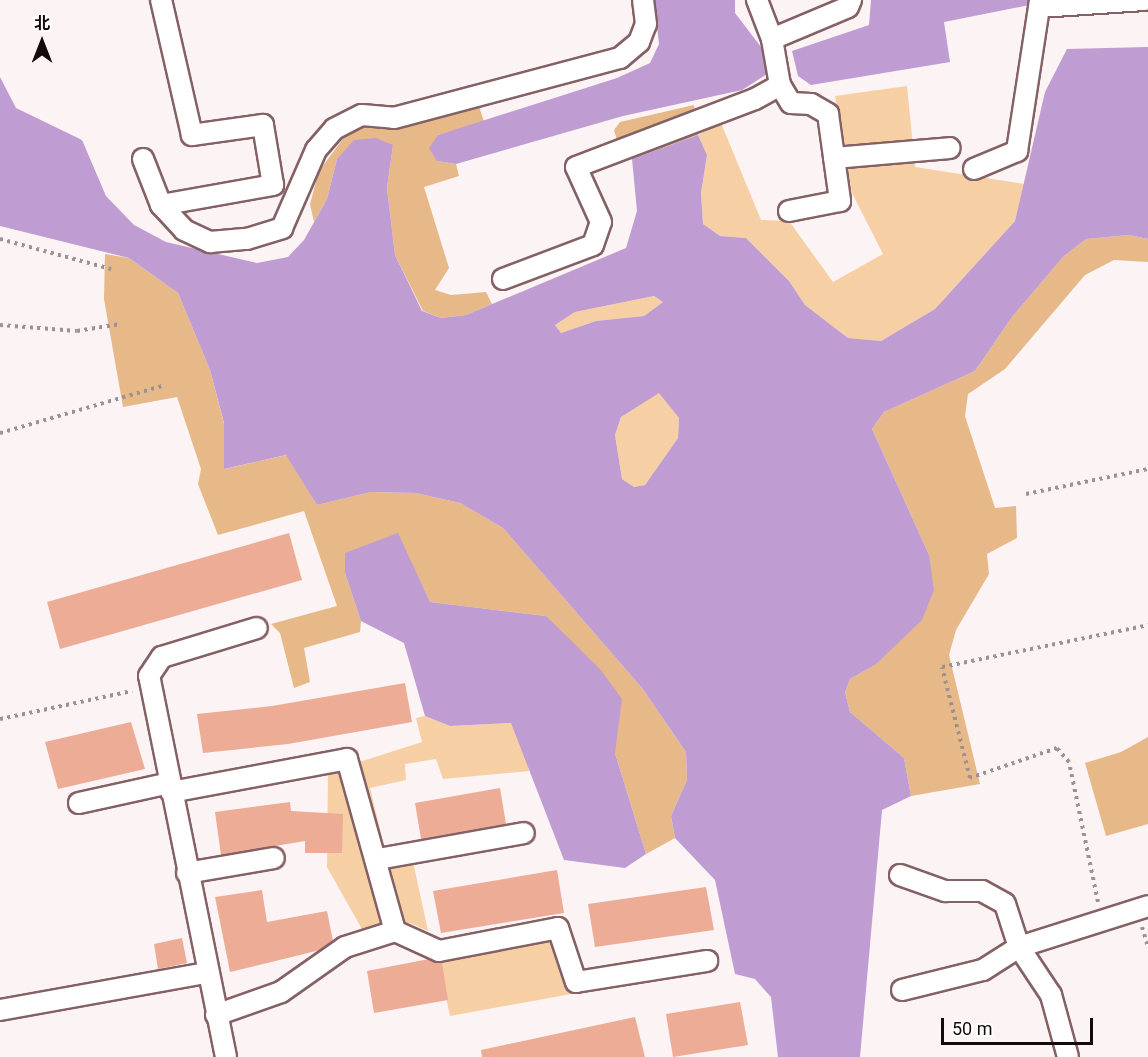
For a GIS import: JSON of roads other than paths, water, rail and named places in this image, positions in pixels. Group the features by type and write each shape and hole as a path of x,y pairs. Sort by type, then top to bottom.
{"street":[{"path":"161,205 273,184 263,125 192,135 162,0"},
{"path":"143,159 161,205 184,230 210,242 247,239 282,228 316,150 334,129 362,115 394,117 620,58 639,42 646,24 643,0"},
{"path":"757,0 772,39 780,85 791,103 811,104 828,114 840,201 789,211"},
{"path":"772,39 848,7 851,0"},
{"path":"974,169 1017,151 1040,3 1145,0"},
{"path":"503,279 593,245 601,222 576,167 755,99 780,85"},
{"path":"834,158 950,148"},
{"path":"226,1057 206,972 149,676 162,657 257,628"},
{"path":"80,803 347,759 378,859 395,931"},
{"path":"378,859 524,833"},
{"path":"187,873 274,858"},
{"path":"900,875 945,891 982,891 1005,904 1019,947 1051,995 1068,1057"},
{"path":"902,990 983,970 1019,947 1148,906"},
{"path":"216,1015 281,992 345,947 395,931 438,951 558,928 576,982 707,962"},
{"path":"0,1010 206,972"}]}
